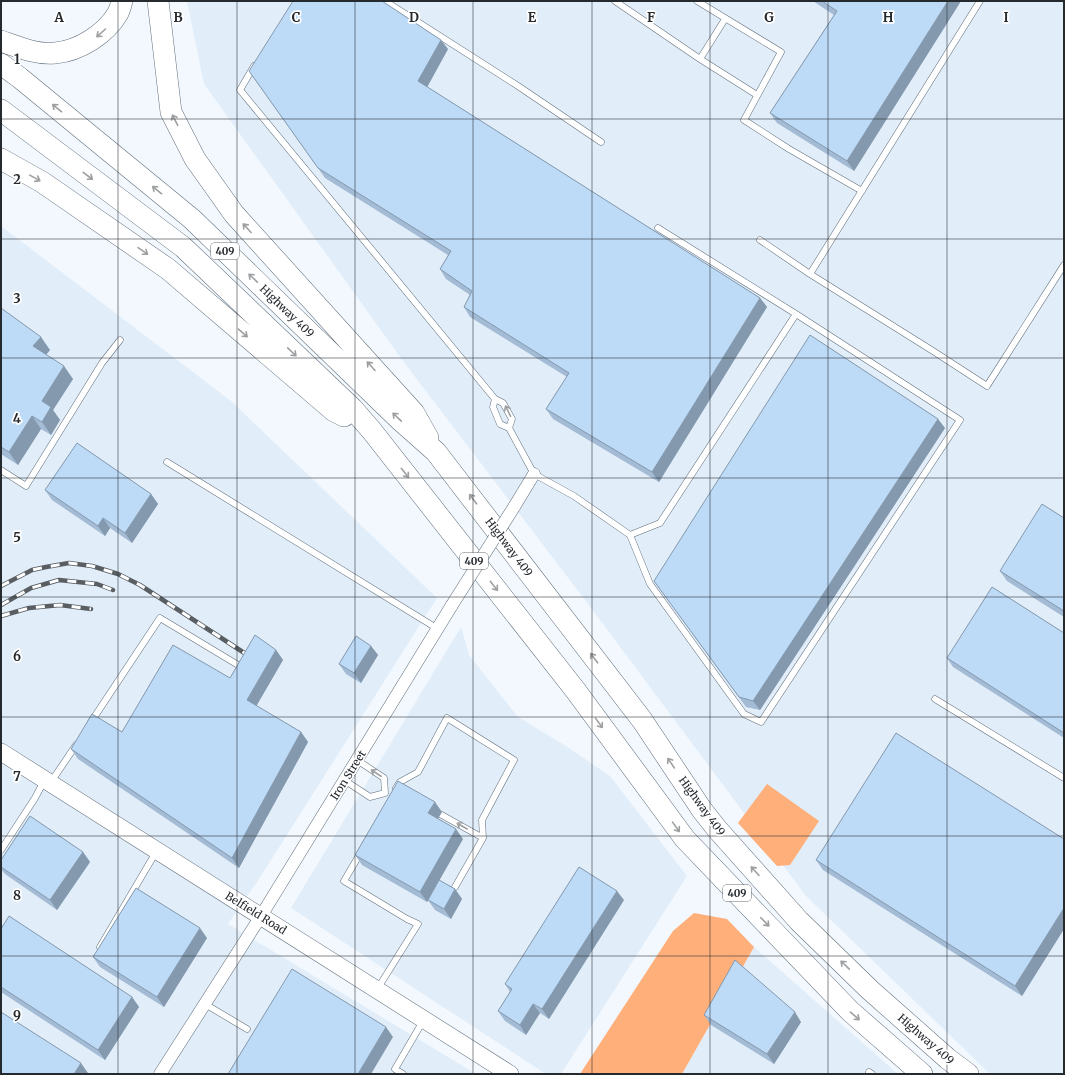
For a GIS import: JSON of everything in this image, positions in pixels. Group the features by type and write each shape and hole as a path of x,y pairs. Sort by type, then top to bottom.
{"highway":[{"path":"1,41 29,51 55,53 78,47 101,34 118,13 122,1"},
{"path":"158,1 171,112 195,159 234,214 414,413 436,452"},
{"name":"Highway 409","path":"1,64 192,219 401,421 436,452 642,720 717,830 799,921 870,990 948,1059 968,1074"},
{"name":"409","path":"1,110 183,248 352,408 372,431 576,691 685,839 850,1011 922,1074"},
{"path":"1,159 42,182 168,269 334,411 372,431"}],"main road":[{"name":"Belfield Road","path":"1,752 510,1074"}],"street":[{"name":"Iron Street","path":"160,1074 261,916 534,474"}],"lane":[{"path":"385,1 518,86 601,142"},
{"path":"615,1 700,59 757,95"},
{"path":"697,1 781,52 744,120 789,149 862,191"},
{"path":"810,274 980,1"},
{"path":"700,59 725,19"},
{"path":"256,63 240,90 495,399 503,403 512,419 509,428"},
{"path":"495,399 493,407 500,424 509,428 534,474 574,496 630,535 650,584 744,714 761,722 960,420 796,314 658,228"},
{"path":"760,240 810,274 987,386 1064,265"},
{"path":"630,535 660,523 796,314"},
{"path":"1,470 26,486 102,363 120,340"},
{"path":"167,462 438,629"},
{"path":"88,726 160,618 243,668"},
{"path":"935,699 1064,778"},
{"path":"393,793 400,782 418,772 447,718 514,760 482,820 483,838 455,887"},
{"path":"1,850 35,798 80,739"},
{"path":"357,760 384,778 385,793"},
{"path":"344,780 370,797 385,793 404,793"},
{"path":"440,814 483,838"},
{"path":"362,849 344,881 407,919 418,924 377,990"},
{"path":"100,947 156,850"},
{"path":"204,1004 247,1030"},
{"path":"403,1074 395,1069 424,1020"}],"shaded area":[{"path":"187,1 1064,1 1064,1074 990,1074 806,896 585,600 403,361 204,84"},
{"path":"1,226 231,401 437,598 259,879 228,924 476,1074 1,1074"},
{"path":"461,627 469,655 518,717 566,746 610,776 687,876 561,1074 546,1074 291,908"},
{"path":"767,784 819,821 790,865 777,866 738,823"},
{"path":"694,913 727,919 754,947 682,1074 580,1074 673,931"},
{"path":"754,947 898,1074 682,1074"}],"building":[{"path":"293,1 382,1 441,40 418,81 760,298 652,472 546,409 569,373 464,307 472,291 440,269 451,251 318,168 249,71"},
{"path":"822,1 948,1 847,161 770,113 837,11"},
{"path":"1,308 41,337 33,346 64,366 42,401 51,407 42,422 32,416 9,452 1,447"},
{"path":"810,335 938,419 753,701 739,697 654,581"},
{"path":"77,443 151,494 125,533 103,518 98,526 45,490"},
{"path":"1042,504 1064,518 1064,611 1000,571"},
{"path":"992,587 1064,633 1064,733 947,658"},
{"path":"255,635 276,650 247,700 301,732 232,858 71,749 92,714 122,732 173,645 230,678"},
{"path":"356,636 371,646 354,673 339,664"},
{"path":"896,733 1064,839 1064,908 1015,986 816,860"},
{"path":"398,781 435,802 428,813 456,829 420,892 355,855"},
{"path":"30,816 83,852 50,900 1,867 1,860"},
{"path":"579,867 617,891 542,1009 533,1004 520,1025 498,1011 512,989 505,984"},
{"path":"439,880 455,889 444,909 428,900"},
{"path":"136,888 200,928 157,997 93,957"},
{"path":"9,916 132,997 98,1050 1,987 1,929"},
{"path":"735,960 795,1012 767,1054 704,1015"},
{"path":"292,969 386,1027 358,1074 228,1074"},
{"path":"1,1012 81,1063 74,1074 1,1074"}],"railway":[{"path":"1,586 32,570 69,563 92,566 118,574 140,585 252,658"},
{"path":"1,605 31,588 59,580 97,584 113,590"},
{"path":"1,616 29,608 60,605 91,609"}]}
